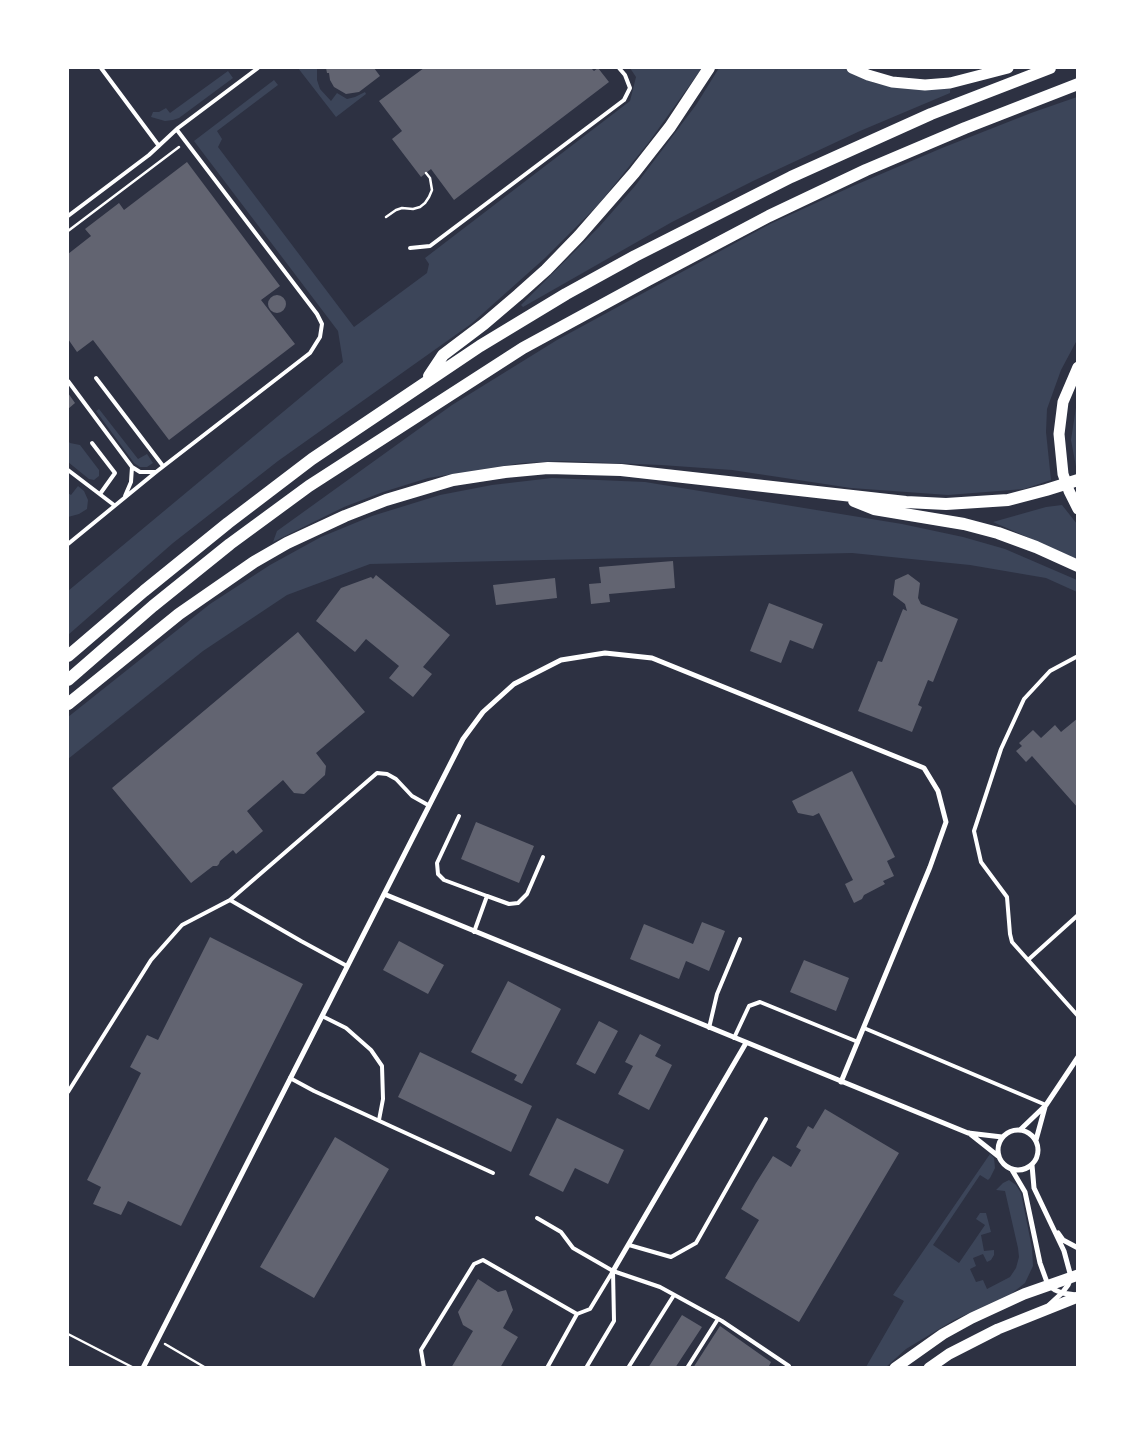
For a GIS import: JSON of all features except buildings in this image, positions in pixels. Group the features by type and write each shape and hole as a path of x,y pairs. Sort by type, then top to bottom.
{"highway":[{"path":"426,380 443,355 484,324 546,270 592,222 670,128 709,68"},
{"path":"68,656 228,523 312,459 426,380 566,294 725,209 791,177 888,133 1050,68"},
{"path":"68,680 168,594 230,544 309,486 523,348 769,216 866,170 965,128 1078,84"},
{"path":"68,704 179,614 254,562 295,539 345,516 401,494 434,485 505,472 566,468 621,470 906,502 946,504 1008,500 1078,480"},
{"path":"835,494 874,508 964,524 998,533 1036,547 1078,566"}],"main road":[{"path":"852,68 900,84 925,85 950,83 1008,68"},
{"path":"1078,368 1062,402 1059,434 1063,474 1078,509"},
{"path":"896,1368 942,1334 972,1318 1048,1285 1074,1276"},
{"path":"929,1368 949,1354 998,1328 1078,1296"}],"street":[{"path":"143,1368 463,739 483,712 514,684 560,660 605,653 652,658 924,768 938,791 946,822 930,867 841,1082"},
{"path":"384,894 968,1133 1002,1137"},
{"path":"613,1271 746,1043"},
{"path":"998,1156 1002,1137 1007,1133 1020,1130 1046,1105 1078,1057"},
{"path":"1045,1309 1062,1293 1074,1276 1034,1188 1032,1165 1038,1152 1036,1140 1046,1105"},
{"path":"1020,1130 1036,1140"},
{"path":"968,1133 998,1156 1006,1167 1020,1171 1032,1165"},
{"path":"1012,1170 1025,1192 1040,1263 1048,1285 1062,1293 1078,1296"},
{"path":"1052,1226 1063,1240 1078,1248"}],"lane":[{"path":"100,68 159,146"},
{"path":"68,216 258,68"},
{"path":"410,248 430,246 624,100 630,88 625,75 619,68"},
{"path":"68,544 163,466 310,353 320,337 322,324 317,314 176,130"},
{"path":"96,378 163,466"},
{"path":"68,381 132,467 140,472 156,472"},
{"path":"92,443 115,473 100,494"},
{"path":"124,497 130,482 132,467"},
{"path":"68,470 114,505"},
{"path":"1078,656 1050,672 1024,699 1001,749 974,831 981,862 1007,896 1012,942 1078,1016"},
{"path":"68,1092 151,960 182,925 230,900 377,773 387,774 396,779 412,796 428,805"},
{"path":"459,816 437,863 438,874 444,880 509,904 518,903 527,894 543,857"},
{"path":"474,932 487,896"},
{"path":"230,900 301,942 347,966"},
{"path":"1028,960 1078,915"},
{"path":"709,1028 717,994 740,939"},
{"path":"734,1038 749,1006 760,1002 858,1042"},
{"path":"322,1016 346,1028 371,1050 382,1066 383,1099 379,1120"},
{"path":"864,1028 1046,1105"},
{"path":"290,1078 493,1173"},
{"path":"629,1245 671,1257 696,1243 766,1119"},
{"path":"537,1218 561,1232 573,1248 613,1271 660,1287 718,1319 789,1367"},
{"path":"424,1368 421,1350 474,1264 483,1260 577,1314"},
{"path":"547,1368 577,1314 590,1309 613,1271"},
{"path":"586,1368 614,1321 613,1271"},
{"path":"628,1368 674,1295"},
{"path":"687,1368 718,1319"}],"path":[{"path":"68,231 186,142"},
{"path":"386,217 402,208 414,209 420,207 430,198 432,190 430,178 426,173"},
{"path":"68,1334 134,1368"},
{"path":"157,1339 206,1368"}],"shaded area":[{"path":"298,68 317,68 317,80 320,89 331,101 337,93 347,99 365,92 366,94 336,117"},
{"path":"630,68 702,68 649,142 598,205 545,258 471,324 278,461 173,543 68,635 68,591 343,362 338,331 194,141 274,80 278,85 217,131 222,139 218,147 354,327 427,273 429,264 425,258 630,101 636,77"},
{"path":"719,68 844,68 875,83 897,88 950,89 950,93 860,131 753,181 672,222 523,307 521,305 599,227 635,186 696,105"},
{"path":"228,71 233,78 179,118 165,121 151,117 153,112 159,112 166,108 170,113"},
{"path":"1077,97 1077,340 1061,370 1047,409 1046,432 1051,480 1024,489 948,495 851,488 732,470 562,461 522,463 428,478 383,492 344,507 273,542 277,531 452,405 557,340 770,224 942,148"},
{"path":"1077,401 1078,472 1071,440"},
{"path":"99,409 138,459 147,454 153,463 147,467 140,467 134,463 96,411"},
{"path":"68,441 80,445 99,470 99,476 94,480 89,479 68,462"},
{"path":"552,478 645,482 902,524 963,537 1005,549 1077,580 1077,592 1046,578 970,565 852,553 370,564 287,595 203,651 68,759 68,717 210,604 270,565 321,537 372,516 440,495 492,485"},
{"path":"78,486 84,491 88,500 87,509 79,514 68,517 68,493 71,495"},
{"path":"1062,505 1077,524 1077,559 993,522 1046,507"},
{"path":"990,1154 994,1158 995,1168 990,1178 988,1180 980,1175 933,1245 959,1263 985,1225 976,1219 980,1213 986,1213 991,1232 981,1235 984,1251 994,1250 994,1255 987,1262 983,1254 973,1258 976,1266 970,1269 976,1282 983,1280 987,1289 1010,1277 1016,1268 1019,1257 1018,1248 1005,1191 996,1190 1009,1180 1016,1185 1021,1193 1032,1248 1033,1266 1025,1283 1011,1294 954,1320 906,1349 886,1367 866,1367 904,1301 893,1295"}]}
